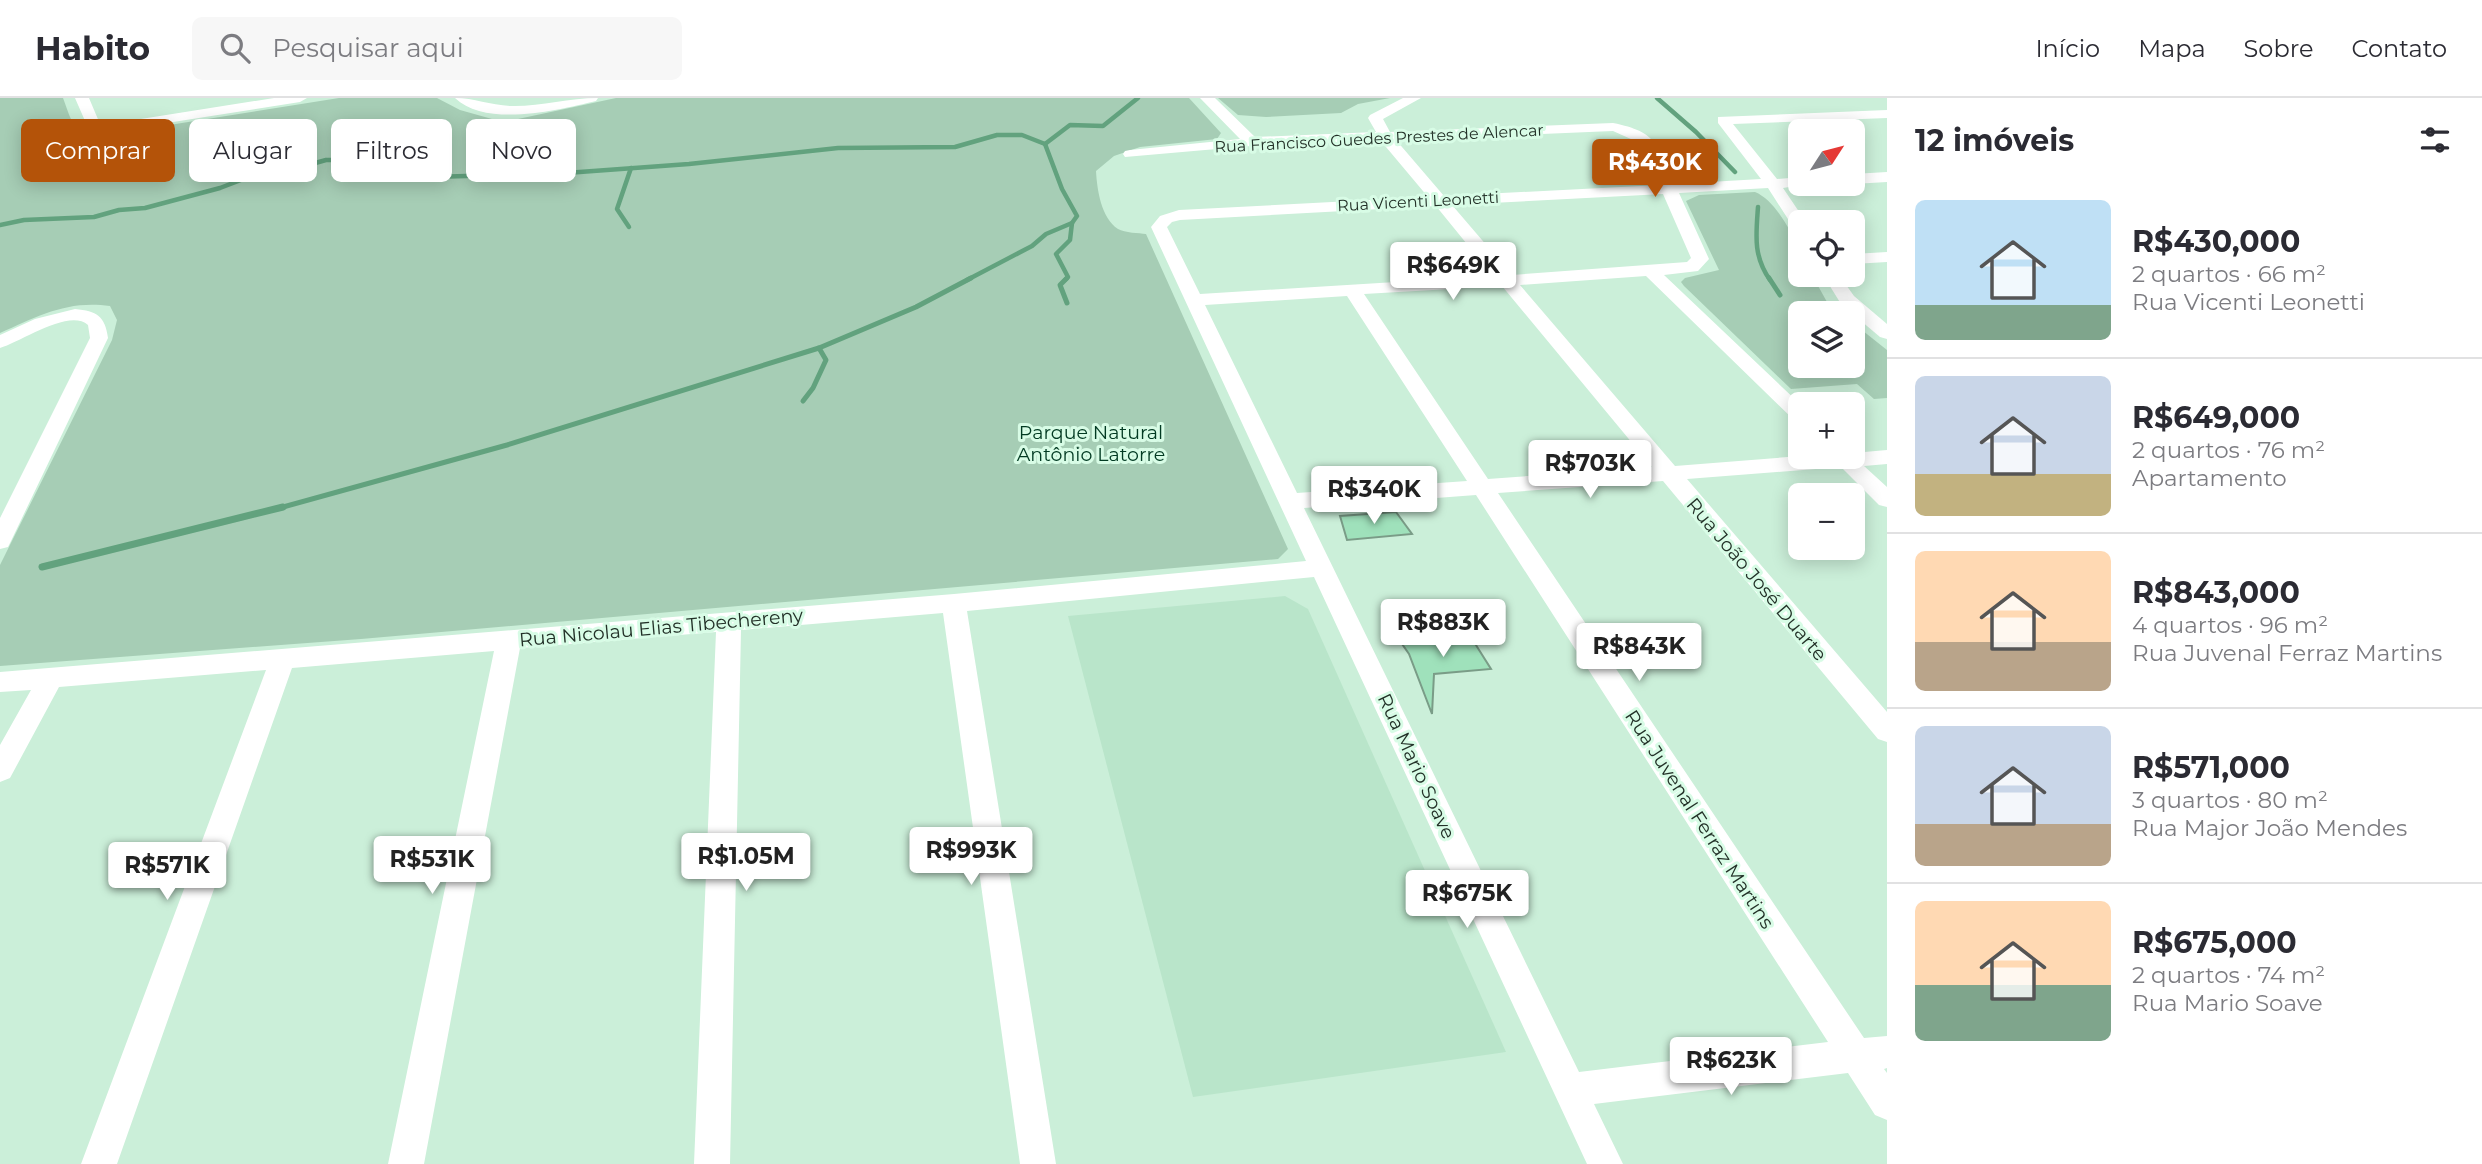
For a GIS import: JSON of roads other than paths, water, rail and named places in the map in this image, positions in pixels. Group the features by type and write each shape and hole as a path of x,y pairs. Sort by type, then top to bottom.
{"street":[{"path":"82,98 94,127 103,129 237,103 300,98"},
{"path":"462,98 488,109 591,98"},
{"path":"1207,98 1251,142"},
{"path":"1385,136 1375,118 1414,98"},
{"path":"1790,210 1723,120 1887,114"},
{"name":"Rua Francisco Guedes Prestes de Alencar","path":"1130,154 1251,142 1604,127 1627,130 1648,141 1670,188"},
{"name":"Rua João José Duarte","path":"1385,136 1887,732"},
{"path":"1866,178 1887,177"},
{"name":"Rua Vicenti Leonetti","path":"1166,219 1179,215 1788,183"},
{"path":"1195,300 1692,267 1698,264 1700,259 1670,188"},
{"name":"Rua Mario Soave","path":"1166,219 1159,226 1605,1164"},
{"path":"1865,258 1887,257"},
{"path":"1650,271 1788,404"},
{"path":"1839,287 1847,300 1887,333"},
{"name":"Rua Juvenal Ferraz Martins","path":"1352,289 1482,487 1871,1053 1887,1103"},
{"path":"0,342 58,317 83,314 97,320 99,338 0,541"},
{"path":"1865,458 1887,457"},
{"path":"1291,501 1788,464"},
{"path":"1855,469 1887,500"},
{"name":"Rua Nicolau Elias Tibechereny","path":"0,682 954,603 1321,569"},
{"path":"954,603 1038,1164"},
{"path":"712,1164 729,621"},
{"path":"406,1164 509,639"},
{"path":"99,1164 283,658"},
{"path":"0,770 51,678"},
{"path":"1569,1090 1871,1053"}],"waterway":[{"path":"1045,144 1070,125 1103,126 1138,98"},
{"path":"1657,98 1696,132 1735,172"},
{"path":"631,168 838,148 955,147 997,135 1022,135 1045,144"},
{"path":"1045,144 1062,189 1077,216 1072,223"},
{"path":"0,225 24,220 94,217 119,210 145,208 220,188 267,170 294,169 326,160 363,160 379,164 396,178 631,168"},
{"path":"629,227 617,209 631,168"},
{"path":"1758,207 1758,254 1770,280"},
{"path":"967,280 1032,246 1046,234 1072,223"},
{"path":"1067,303 1060,285 1068,277 1056,254 1070,240 1072,223"},
{"path":"819,348 916,307 971,278"},
{"path":"1769,278 1780,295"},
{"path":"276,509 507,445 819,348"},
{"path":"803,401 813,388 826,360 819,348"},
{"path":"42,567 283,507"}],"park label":[{"name":"Parque Natural Antônio Latorre","path":"1091,443"}]}
